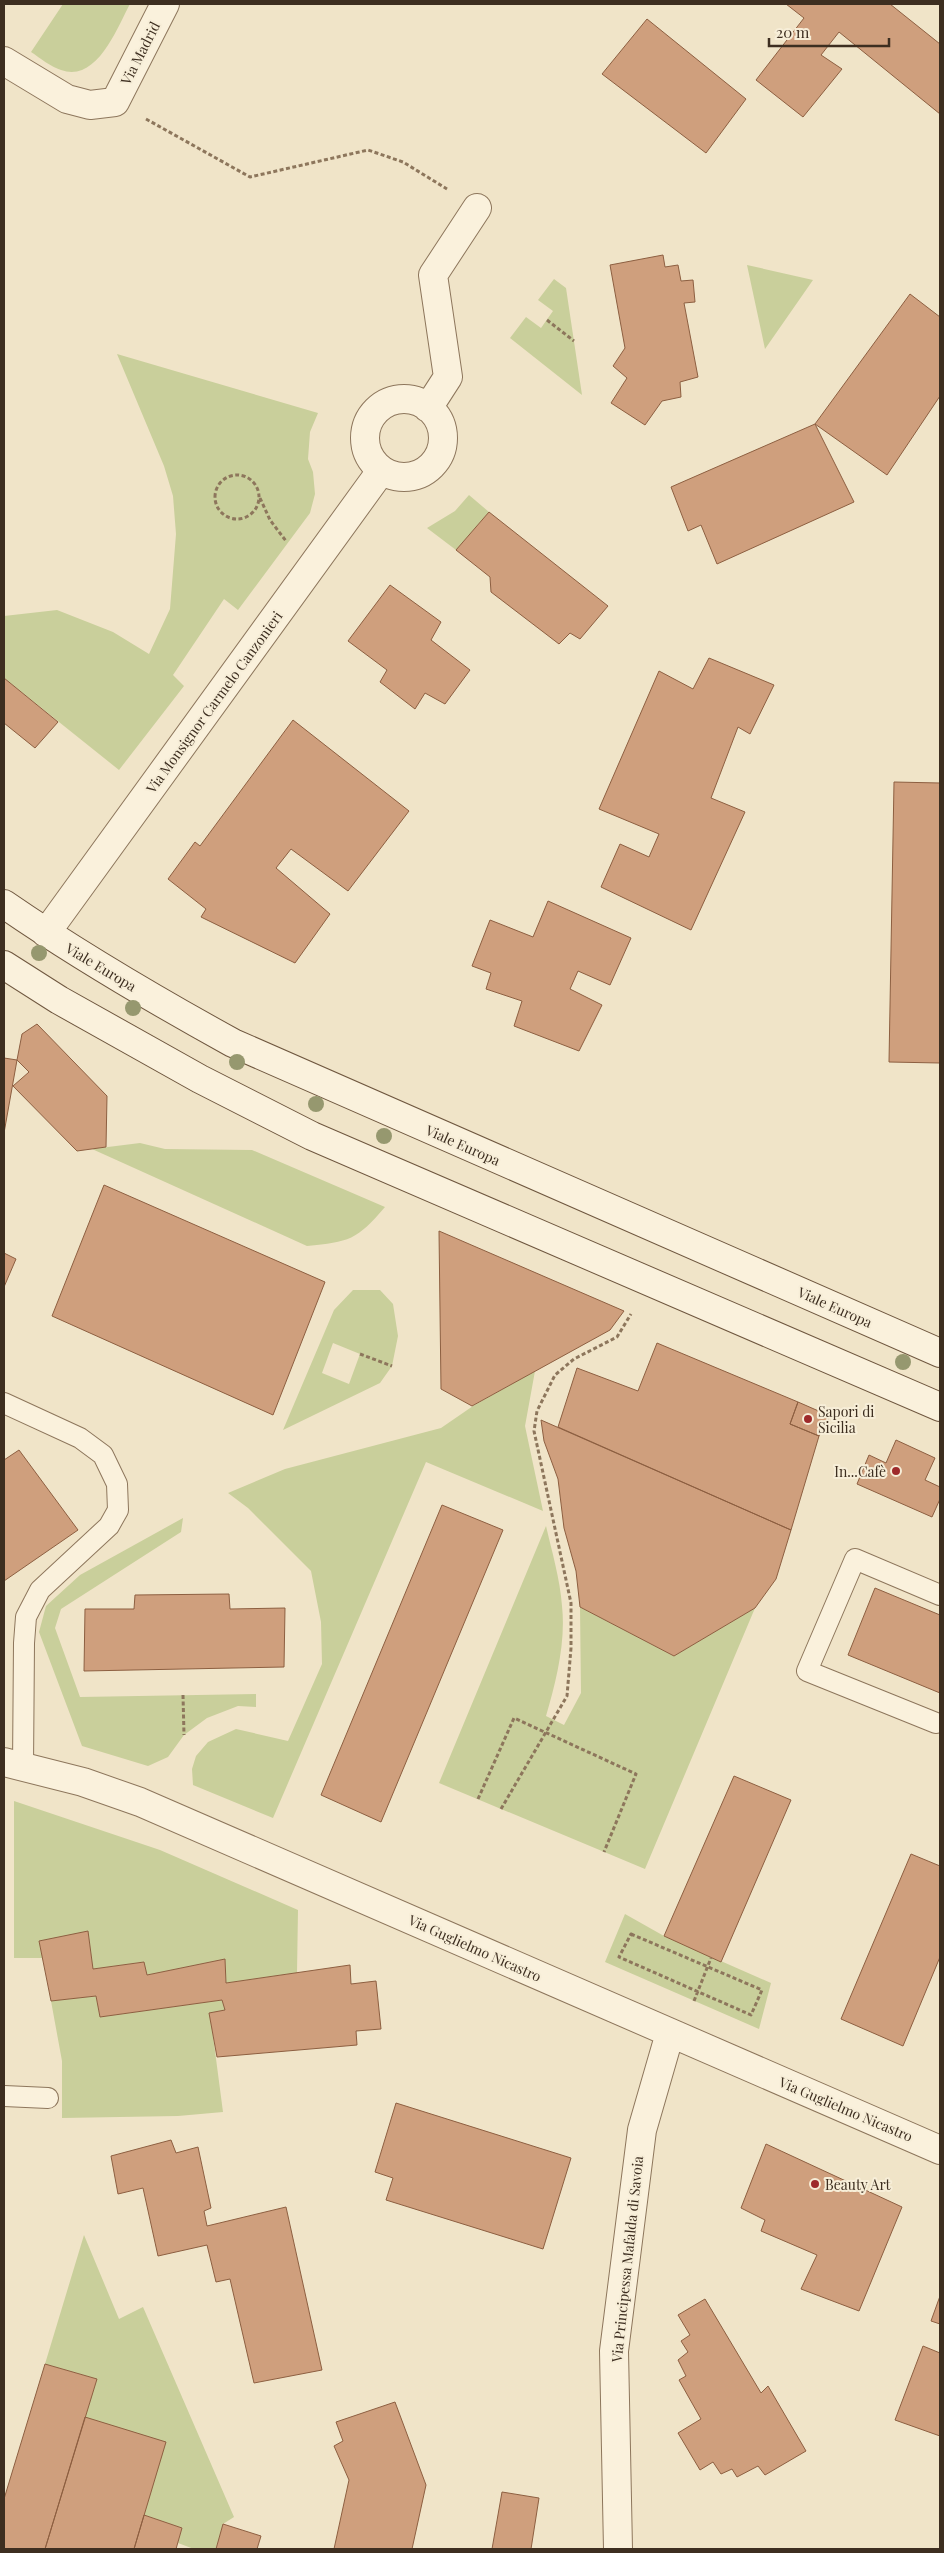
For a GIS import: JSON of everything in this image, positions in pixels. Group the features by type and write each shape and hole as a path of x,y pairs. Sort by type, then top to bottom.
{"street":[{"name":"Via Madrid","path":"115,102 165,4"},
{"path":"4,61 67,99 90,105 115,102"},
{"path":"428,408 448,377 433,275 477,208"},
{"path":"396,400 410,400 428,408 440,422 443,434 442,447 438,459 430,469 418,476 405,478 381,471 372,462 366,450 365,436 367,423 374,412 384,404 396,400"},
{"name":"Via Monsignor Carmelo Canzonieri","path":"46,933 381,471"},
{"name":"Viale Europa","path":"4,904 46,933 158,1002 233,1043 940,1353"},
{"path":"4,965 59,1000 150,1051 312,1136 940,1407"},
{"name":"Via Guglielmo Nicastro","path":"13,1764 83,1782 140,1802 940,2150"},
{"name":"Via Principessa Mafalda di Savoia","path":"618,2549 614,2351 642,2130 670,2033"}],"lane":[{"path":"4,1403 80,1438 103,1455 117,1484 118,1510 109,1526 40,1590 26,1617 13,1764"},
{"path":"936,1723 807,1671 855,1559 940,1595"},
{"path":"4,2096 48,2098"}],"path":[{"path":"115,102 250,177 368,150 403,162 477,208"},
{"path":"547,320 574,341"},
{"path":"260,498 254,512 241,520 226,517 220,512 214,498 218,484 224,478 237,475 244,476 256,484 270,520 288,544"},
{"path":"501,1809 567,1696 571,1648 571,1603 534,1431 537,1411 555,1376 574,1359 617,1337 631,1314"},
{"path":"360,1354 392,1366"},
{"path":"183,1695 184,1735"},
{"path":"478,1799 514,1718 636,1774 604,1852"},
{"path":"630,1934 762,1990 751,2016 698,1992 619,1957 630,1934"},
{"path":"694,2001 711,1958"}],"green space":[{"path":"63,4 130,4 104,51 85,69 74,72 57,69 31,52"},
{"path":"747,265 813,280 765,349"},
{"path":"554,279 566,288 582,395 510,338 526,317 541,328 553,311 538,300"},
{"path":"117,354 318,413 310,432 308,459 313,472 315,494 310,513 238,610 224,599 173,675 184,686 119,770 4,678 4,616 57,610 113,632 149,654 170,609 176,534 173,496 164,466"},
{"path":"469,495 489,512 456,550 427,528 455,511"},
{"path":"140,1143 165,1149 252,1150 385,1207 359,1233 343,1241 307,1246 92,1149"},
{"path":"353,1290 380,1290 393,1304 398,1336 392,1366 380,1383 283,1430 334,1310","holes":["333,1343 360,1354 349,1384 322,1373"]},
{"path":"535,1371 525,1426 543,1511 426,1462 273,1818 193,1785 192,1769 196,1756 208,1742 236,1729 288,1741 322,1664 321,1622 311,1571 248,1508 228,1493 285,1469 441,1428 473,1406"},
{"path":"183,1518 181,1532 61,1609 55,1628 80,1697 256,1694 256,1707 238,1706 207,1718 184,1735 168,1757 148,1766 82,1746 39,1632 46,1606 80,1575"},
{"path":"546,1526 560,1586 563,1634 559,1662 546,1716 564,1725 581,1693 580,1607 674,1656 755,1608 645,1869 439,1783"},
{"path":"14,1801 160,1850 298,1910 297,1973 226,1983 225,1959 147,1975 143,1962 93,1969 88,1932 39,1941 43,1958 14,1958"},
{"path":"625,1914 664,1936 771,1983 759,2029 605,1962"},
{"path":"96,1996 100,2017 222,2000 225,2010 210,2013 223,2112 178,2116 62,2118 62,2061 51,2001"},
{"path":"84,2235 119,2319 143,2307 234,2517 223,2524 216,2549 194,2549 178,2543 182,2528 144,2515 85,2417 97,2379 45,2364"}],"building":[{"path":"786,4 890,4 940,44 940,114 839,32 821,55 842,69 803,117 756,80 804,18"},
{"path":"647,19 746,99 706,153 602,74"},
{"path":"663,255 665,267 678,265 681,281 693,280 695,302 684,303 698,377 680,382 681,397 662,401 645,425 611,403 627,378 613,366 625,348 610,265"},
{"path":"910,294 940,317 940,396 887,475 815,424"},
{"path":"815,424 854,502 717,564 701,525 688,531 671,487"},
{"path":"489,512 608,606 580,639 570,633 559,644 491,592 490,577 456,550"},
{"path":"390,585 441,622 431,640 470,670 445,704 425,693 415,709 380,682 387,670 348,641"},
{"path":"709,658 774,685 750,734 738,727 711,798 745,812 691,930 601,887 620,844 649,857 659,834 599,809 659,671 693,689"},
{"path":"4,678 58,722 35,748 4,723"},
{"path":"293,720 409,811 348,891 291,849 276,868 330,914 295,963 201,917 206,909 168,879 195,842 200,846"},
{"path":"894,782 940,783 940,1063 889,1062"},
{"path":"548,901 631,938 610,985 578,971 570,989 602,1005 579,1051 514,1026 522,1001 486,989 491,973 472,966 490,920 533,937"},
{"path":"37,1024 107,1096 106,1147 77,1151 13,1086 29,1072 17,1060 22,1034"},
{"path":"4,1058 17,1060 4,1133"},
{"path":"104,1185 325,1282 273,1415 52,1316"},
{"path":"439,1231 624,1311 610,1330 472,1406 441,1389"},
{"path":"4,1253 16,1259 4,1287"},
{"path":"657,1343 798,1402 790,1424 819,1436 791,1530 558,1427 577,1368 638,1391"},
{"path":"798,1402 830,1416 819,1436 790,1424"},
{"path":"541,1420 791,1530 776,1579 755,1608 674,1656 580,1607 576,1571 564,1528 558,1479 544,1441"},
{"name":"In...Cafè","path":"896,1440 935,1458 925,1480 940,1487 940,1499 932,1517 857,1484 869,1455 886,1463"},
{"path":"19,1450 78,1530 4,1581 4,1460"},
{"path":"442,1505 503,1530 381,1822 321,1795"},
{"path":"875,1588 940,1615 940,1693 848,1655"},
{"path":"229,1594 230,1609 285,1608 284,1667 84,1671 85,1609 134,1609 135,1595"},
{"path":"734,1776 791,1800 721,1962 664,1936"},
{"path":"911,1854 940,1866 940,1957 903,2046 841,2019"},
{"path":"88,1931 93,1969 144,1962 147,1975 225,1959 226,1983 350,1965 351,1984 376,1981 381,2029 356,2031 357,2045 217,2057 209,2013 225,2010 222,2000 100,2017 96,1996 51,2001 39,1941"},
{"path":"396,2103 571,2158 543,2249 386,2200 393,2178 375,2172"},
{"path":"171,2140 176,2153 198,2147 211,2208 204,2211 207,2226 286,2207 322,2370 254,2383 230,2279 216,2282 207,2245 158,2256 143,2188 118,2194 111,2156"},
{"path":"766,2144 902,2207 859,2311 801,2289 817,2255 761,2231 765,2220 741,2208"},
{"path":"940,2296 940,2324 931,2321"},
{"path":"705,2299 761,2393 768,2386 806,2451 765,2475 758,2466 737,2477 732,2469 721,2474 713,2462 700,2470 678,2433 701,2419 679,2380 686,2376 678,2360 688,2352 681,2341 690,2335 678,2315"},
{"path":"923,2346 940,2353 940,2436 895,2420"},
{"path":"45,2364 97,2379 45,2549 4,2549 4,2499"},
{"path":"395,2402 426,2485 412,2549 334,2549 349,2480 334,2446 343,2441 336,2422"},
{"path":"85,2417 166,2442 134,2549 45,2549"},
{"path":"502,2492 539,2498 531,2549 492,2549"},
{"path":"144,2515 182,2528 176,2549 134,2549"},
{"path":"223,2524 261,2536 257,2549 216,2549"}],"place":[{"name":"Sapori di Sicilia","path":"808,1419"},
{"name":"In...Cafè","path":"896,1471"},
{"name":"Beauty Art","path":"815,2184"}]}
